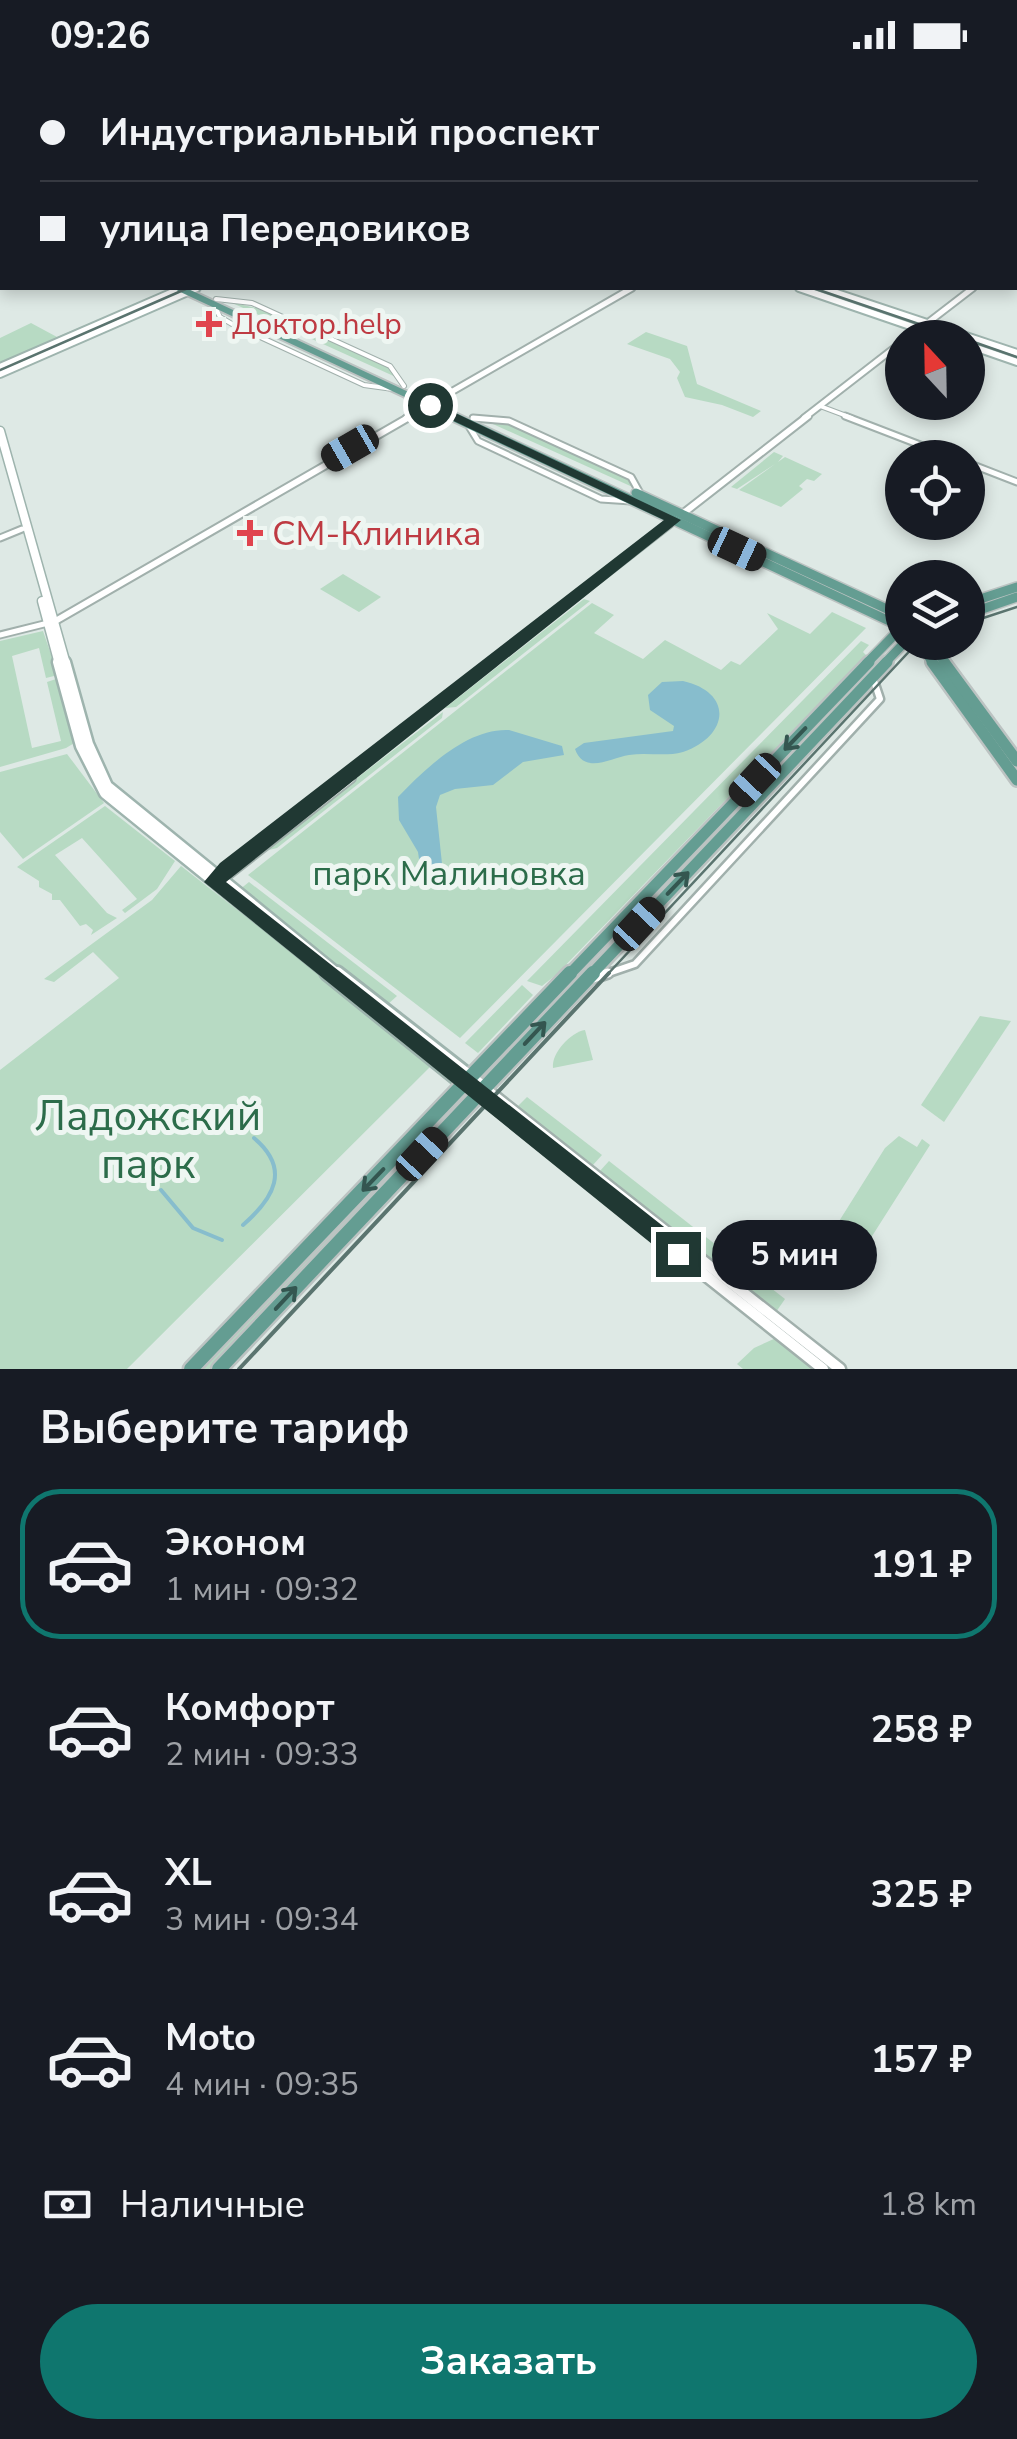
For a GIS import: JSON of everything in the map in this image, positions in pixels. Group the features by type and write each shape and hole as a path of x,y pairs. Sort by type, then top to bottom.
{"main road":[{"path":"0,371 183,290"},
{"path":"192,290 639,499 885,608"},
{"path":"806,290 903,320"},
{"path":"827,290 907,320"},
{"path":"215,301 401,388"},
{"path":"985,344 1017,353"},
{"path":"985,351 1017,362"},
{"path":"0,431 81,746 97,782 111,800 217,879 474,1086"},
{"path":"0,449 52,622"},
{"path":"680,517 885,619"},
{"path":"985,598 1017,587"},
{"path":"985,608 1017,598"},
{"path":"219,1369 474,1086 885,645"},
{"path":"192,1369 586,979 889,660"},
{"path":"931,660 1017,780"},
{"path":"943,660 1015,756"}],"street":[{"path":"0,635 52,622 627,290"},
{"path":"935,320 973,290"},
{"path":"215,301 222,319 320,366 364,385 401,388"},
{"path":"320,366 324,355"},
{"path":"217,879 885,358"},
{"path":"822,406 908,440"},
{"path":"469,420 509,421 631,477 639,499"},
{"path":"985,470 1017,482"},
{"path":"0,538 22,529"},
{"path":"586,979 635,964 880,699 873,678"},
{"path":"474,1086 824,1369"},
{"path":"474,1086 840,1369"}],"green space":[{"path":"230,302 265,310 388,367 398,378"},
{"path":"102,318 0,364 0,338 31,323 57,337"},
{"path":"646,332 687,346 697,384 761,411 753,417 685,397 677,378 680,372 670,359 627,344"},
{"path":"484,420 508,422 630,478 637,489"},
{"path":"774,452 783,456 778,462 785,457 822,474 814,481 807,479 799,486 803,489 781,507 739,490 775,464 737,489 731,487"},
{"path":"343,574 381,597 359,612 320,589"},
{"path":"584,599 590,601 456,707 445,708"},
{"name":"парк Малиновка","path":"592,603 614,615 594,633 643,659 665,640 721,670 731,661 740,665 778,629 767,613 810,634 832,612 866,628 460,1038 248,875"},
{"path":"43,631 58,675 46,678 39,648 12,656 32,748 61,741 47,682 59,678 76,742 0,767 0,641"},
{"path":"861,641 869,645 863,652 866,655 557,974 542,986 527,981"},
{"path":"443,712 442,718 277,848 261,852"},
{"path":"67,754 104,803 23,859 0,832 0,772"},
{"path":"105,806 175,861 157,889 125,913 122,910 137,899 82,838 55,855 107,913 117,918 91,935 93,930 86,924 80,926 60,900 52,900 52,894 39,887 39,881 17,867"},
{"name":"Ладожский парк","path":"181,866 434,1063 127,1369 0,1369 0,1070 119,978 93,952 54,982 44,979 152,900"},
{"path":"249,882 397,996 387,1005 239,890"},
{"path":"522,985 533,995 478,1053 465,1043"},
{"path":"980,1016 1011,1021 944,1122 921,1105"},
{"path":"585,1030 593,1060 553,1068 563,1044"},
{"path":"527,1097 602,1155 592,1166 517,1107"},
{"path":"453,1105 456,1107 209,1369 202,1369"},
{"path":"899,1136 917,1147 922,1139 930,1145 860,1255 831,1234 885,1148"},
{"path":"609,1161 785,1299 776,1312 599,1172"},
{"path":"776,1338 813,1369 743,1369 737,1364 754,1348"}],"water":[{"path":"683,681 700,687 718,705 716,726 698,745 683,752 629,755 599,763 579,757 575,749 584,743 673,731 674,726 650,710 648,695 662,682"},
{"path":"509,730 562,746 564,755 523,762 493,785 455,789 440,795 436,807 443,873 435,882 422,880 418,852 399,820 398,797 448,752 478,736"}],"waterway":[{"path":"243,1225 263,1204 274,1183 272,1161 254,1138"},
{"path":"161,1190 193,1228 222,1240"}],"tram line":[{"path":"0,370 183,290"},
{"path":"819,290 907,320"},
{"path":"985,346 1017,357"},
{"path":"985,617 1017,607"},
{"path":"606,976 901,660"},
{"path":"239,1369 609,973"}],"place":[{"name":"Доктор.help","path":"209,324"},
{"name":"СМ-Клиника","path":"250,533"}],"route":[{"path":"430,405 674,520 226,868 214,882 678,1254"}]}
